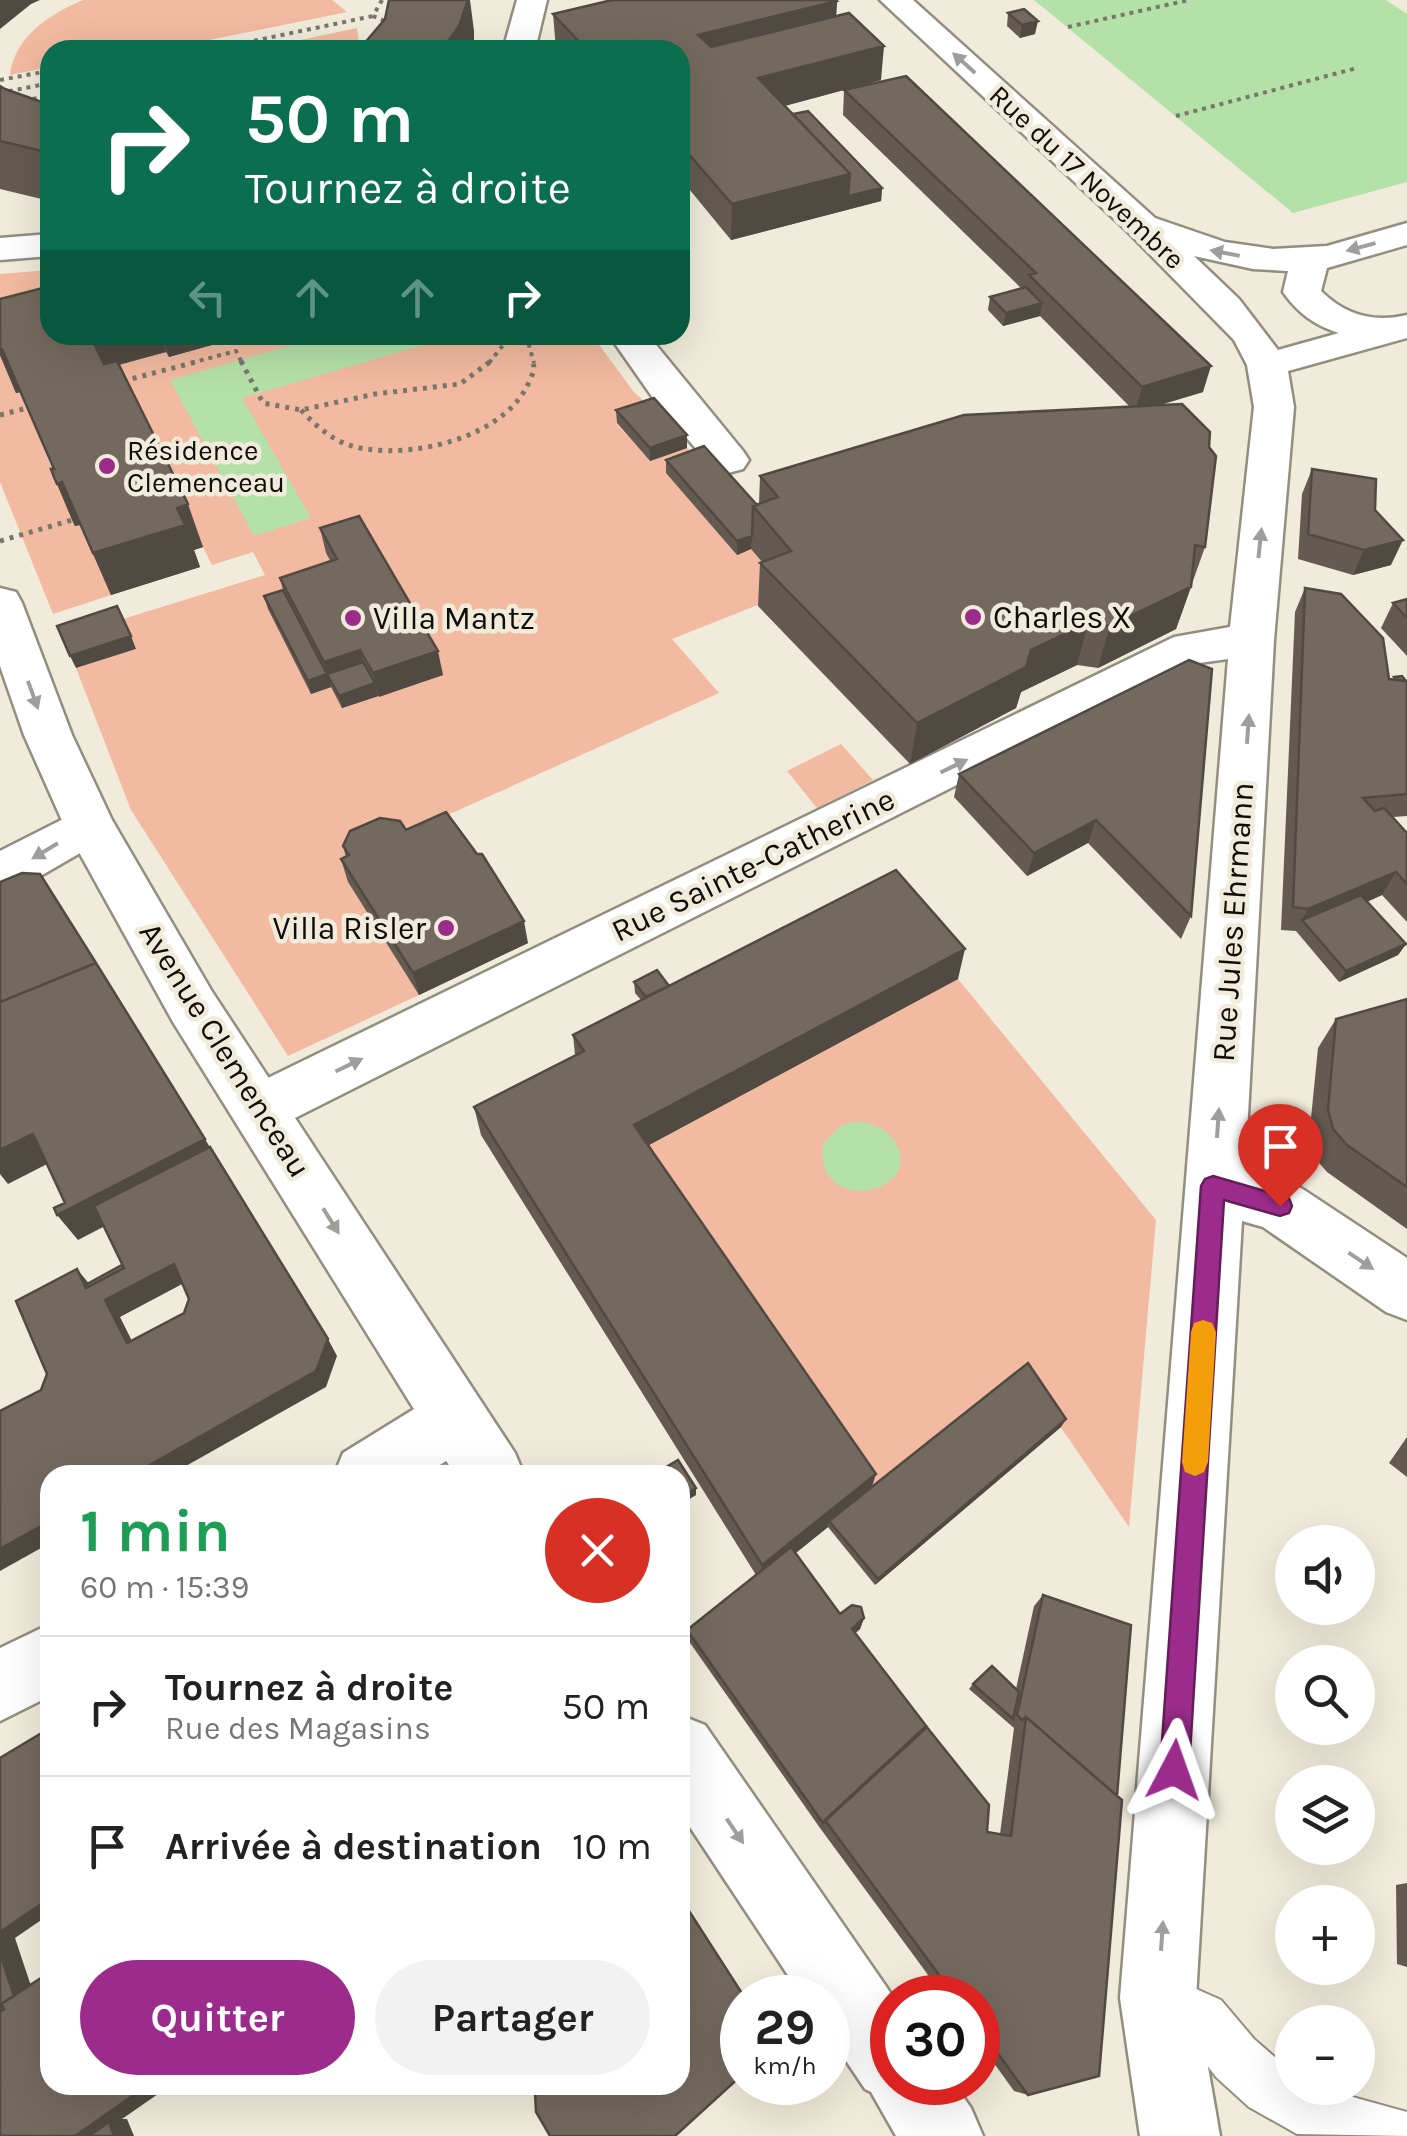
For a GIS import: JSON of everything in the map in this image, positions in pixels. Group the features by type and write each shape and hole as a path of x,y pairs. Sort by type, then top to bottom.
{"street":[{"path":"522,40 532,0"},
{"name":"Rue du 17 Novembre","path":"894,0 1140,222 1226,307 1251,336 1267,365"},
{"path":"1140,222 1197,247 1257,259 1315,259 1407,234"},
{"path":"0,248 40,246"},
{"path":"1315,259 1306,272 1302,292 1316,311 1345,323 1397,329"},
{"path":"1267,365 1397,329"},
{"path":"636,345 728,460"},
{"name":"Rue Jules Ehrmann","path":"1180,2136 1158,1998 1213,1186 1250,717 1251,640 1274,407 1267,365"},
{"name":"Avenue Clemenceau","path":"0,603 48,735 89,825 192,1006 261,1108 485,1465"},
{"name":"Rue Sainte-Catherine","path":"261,1108 1190,648 1251,640"},
{"path":"0,874 89,825"},
{"path":"1213,1186 1280,1206 1407,1292"},
{"path":"382,1465 454,1420"},
{"path":"0,1686 40,1664"},
{"path":"690,1765 870,2030"},
{"path":"922,2105 943,2136"}],"lane":[{"path":"1158,1998 1203,2018 1235,2058 1268,2088 1316,2114 1398,2136"}],"path":[{"path":"373,16 382,0"},
{"path":"1068,28 1189,0"},
{"path":"258,40 373,16 394,24"},
{"path":"1176,116 1357,68"},
{"path":"0,80 40,72"},
{"path":"0,93 40,83"},
{"path":"19,102 40,97"},
{"path":"109,385 236,351 263,403 301,410 374,394 460,384 483,370 504,345"},
{"path":"301,410 310,426 348,448 398,451 460,438 512,412 522,399 534,361 529,345"},
{"path":"0,416 28,408"},
{"path":"0,541 72,520"}],"shaded area":[{"path":"83,0 332,0 347,12 209,40 40,40 40,69 10,75 26,38 58,12"},
{"path":"1034,0 1386,0 1407,14 1407,182 1293,213"},
{"path":"357,28 359,40 300,40"},
{"path":"40,271 40,320 0,347 0,274"},
{"path":"213,345 599,345 633,391 655,412 617,424 650,461 687,448 699,461 736,554 751,549 788,593 672,639 719,693 441,818 348,882 419,995 288,1056 131,810 76,668 136,649 123,619 265,575 253,552 212,565 132,405 101,369 166,352 170,357"},
{"path":"292,345 423,345 242,398 311,518 254,536 170,380"},
{"path":"0,354 16,393 21,392 75,526 80,525 111,595 53,614 0,482"},
{"path":"841,744 873,780 817,808 787,771"},
{"path":"958,979 1156,1220 1129,1527 1023,1372 873,1495 636,1152"},
{"path":"853,1122 877,1126 895,1142 901,1160 896,1175 884,1185 850,1190 835,1182 825,1167 823,1144 840,1126"}],"building":[{"path":"389,0 468,0 449,40 367,40 385,19"},
{"path":"612,0 836,0 698,35 711,47 849,13 884,46 758,78 850,174 732,204 690,156 690,40 578,40 553,14"},
{"path":"1024,9 1038,21 1022,25 1008,13"},
{"path":"906,76 1211,366 1142,387 1029,275 1036,273 844,90"},
{"path":"0,86 40,101 40,151 0,141"},
{"path":"808,111 882,188 848,196 850,174 793,114"},
{"path":"1026,287 1042,303 1006,313 990,297"},
{"name":"Résidence Clemenceau","path":"40,289 40,345 95,345 104,364 117,361 188,504 177,508 185,525 93,553 62,482 57,484 54,469 0,349 0,299"},
{"path":"654,398 687,435 650,448 616,410"},
{"name":"Charles X","path":"1182,404 1210,432 1209,447 1216,456 1205,547 1195,545 1191,587 1110,626 1088,623 1031,650 1026,667 917,723 760,563 791,551 753,506 778,497 760,476 964,415"},
{"path":"704,446 757,505 753,506 752,536 737,541 666,460"},
{"path":"1312,469 1376,479 1375,510 1403,540 1364,550 1308,534"},
{"name":"Villa Mantz","path":"359,516 438,651 373,673 360,650 324,662 280,578 337,559 320,528"},
{"path":"1305,588 1341,594 1383,638 1389,679 1407,681 1407,794 1363,798 1375,811 1384,808 1407,833 1407,884 1396,872 1308,909 1293,907"},
{"path":"283,590 327,674 308,681 264,596"},
{"path":"1407,599 1407,618 1393,603"},
{"path":"117,606 131,636 70,656 57,626"},
{"path":"1189,660 1212,669 1191,916 1096,820 1034,853 959,774"},
{"path":"363,662 375,683 339,696 327,674"},
{"name":"Villa Risler","path":"446,812 477,854 482,854 524,921 413,973 341,859 349,855 343,846 350,831 380,818 400,821 406,830"},
{"path":"896,870 965,949 634,1125 876,1474 762,1565 474,1107 584,1051 573,1035"},
{"path":"22,873 40,874 96,963 0,1002 0,882"},
{"path":"1361,895 1406,944 1346,971 1302,920"},
{"path":"96,963 205,1139 57,1215 54,1208 65,1203 33,1134 0,1150 0,1002"},
{"path":"657,970 669,986 646,997 634,982"},
{"path":"1407,999 1407,1187 1347,1145 1333,1129 1328,1110 1336,1019"},
{"path":"210,1147 328,1339 316,1371 150,1465 40,1465 40,1527 0,1549 0,1411 41,1390 47,1374 16,1301 77,1269 86,1288 124,1268 94,1206","holes":["174,1264 189,1299 184,1313 127,1343 105,1300"]},
{"path":"122,1265 124,1268 88,1287 87,1284"},
{"path":"1028,1363 1066,1419 878,1579 829,1521"},
{"path":"791,1547 840,1614 852,1605 861,1607 864,1618 852,1629 927,1727 823,1823 690,1634 690,1628"},
{"path":"1043,1595 1131,1625 1117,1796 1026,1717 1022,1720 1017,1715"},
{"path":"992,1666 1019,1692 1013,1719 973,1684"},
{"path":"1026,1717 1122,1800 1099,2076 1028,2095 1000,2056 1000,1975 939,1975 825,1820 926,1726 989,1805 987,1832 1011,1836"},
{"path":"40,1734 40,1905 0,1932 0,1758"},
{"path":"690,1913 730,1975 720,1975 720,2095 675,2136 550,2136 536,2112 535,2095 690,2095"},
{"path":"0,1953 14,1996 1,2004 4,2009 0,2012"},
{"path":"40,1979 40,2095 134,2095 75,2136 0,2136 0,2012 4,2009 1,2004"},
{"path":"109,2122 114,2136 89,2136"}],"slow traffic":[{"path":"1195,1462 1203,1332"}],"place":[{"name":"Résidence Clemenceau","path":"107,466"},
{"name":"Charles X","path":"973,617"},
{"name":"Villa Mantz","path":"353,618"},
{"name":"Villa Risler","path":"446,928"}],"route":[{"path":"1174,1770 1213,1186 1280,1206"}]}
